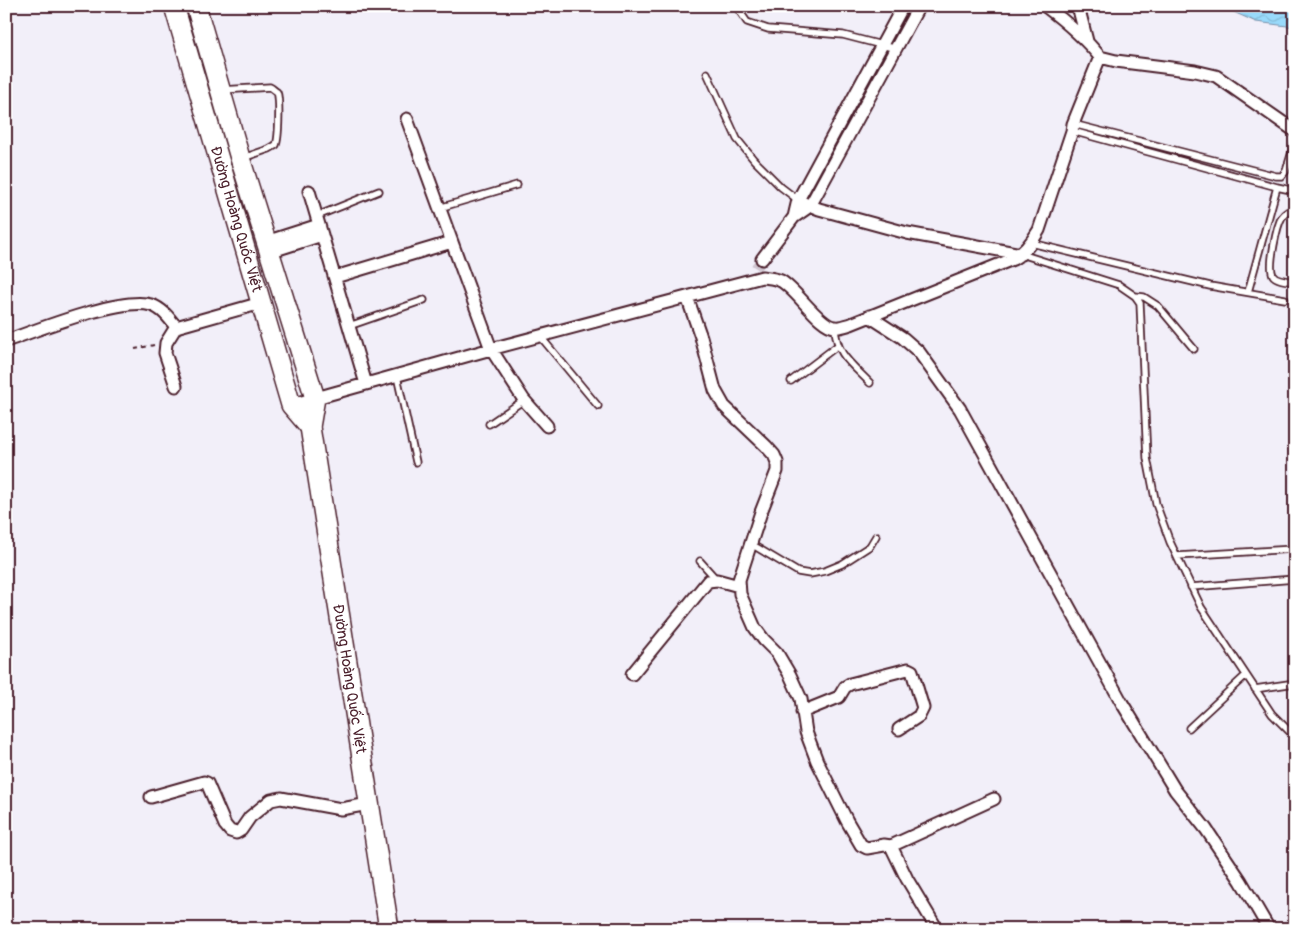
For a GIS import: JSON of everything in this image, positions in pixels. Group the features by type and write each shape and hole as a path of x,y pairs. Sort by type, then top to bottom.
{"highway":[{"name":"Đường Hoàng Quốc Việt","path":"174,6 291,405 310,427"},
{"name":"Đường Hoàng Quốc Việt","path":"196,6 267,247 315,398 310,427 388,929"}],"street":[{"path":"791,220 798,200 903,6"},
{"path":"749,280 791,220 810,206 919,6"},
{"path":"1045,6 1087,41 1100,57 1116,61 1195,71 1216,76 1295,131"},
{"path":"1078,6 1087,41"},
{"path":"291,405 491,349 762,277 773,278 782,282 814,311 823,322 835,328 884,311 1013,259 1021,254 1031,243 1039,230 1073,127 1100,57"},
{"path":"407,119 491,349 524,400 547,426"},
{"path":"310,191 366,384"},
{"path":"798,200 810,206 908,233 1021,254"},
{"path":"267,247 319,225"},
{"path":"335,277 452,242"},
{"path":"687,297 715,390 724,406 766,446 777,462 777,471 751,544 739,586 740,594 755,628 777,653 790,675 801,699 806,732 817,760 861,845 867,848 884,845 891,846 994,799"},
{"path":"176,386 165,353 166,343 176,328 261,303"},
{"path":"6,341 98,310 125,304 151,305 159,309 176,328"},
{"path":"869,316 903,338 919,352 960,409 1149,750 1211,836 1270,929"},
{"path":"632,674 708,581 717,580 739,586"},
{"path":"802,712 840,697 845,687 850,684 908,669 912,671 923,708 919,716 899,729"},
{"path":"151,797 204,782 207,783 225,825 230,831 236,833 241,830 250,817 271,800 282,798 341,809 369,804"},
{"path":"891,846 907,879 937,929"}],"lane":[{"path":"736,6 747,22 768,28 843,35 897,49"},
{"path":"707,73 737,139 754,160 798,200"},
{"path":"220,90 270,87 276,92 278,99 278,139 276,145 269,150 240,158"},
{"path":"1073,127 1276,176 1282,176 1286,171 1295,142"},
{"path":"1073,127 1295,191"},
{"path":"439,208 517,185"},
{"path":"1248,292 1277,187"},
{"path":"319,225 379,191"},
{"path":"1295,209 1289,210 1282,218 1275,241 1271,268 1276,278 1295,282"},
{"path":"1263,236 1275,241"},
{"path":"1031,243 1210,286 1285,299"},
{"path":"1021,254 1119,285 1135,296 1140,303 1147,458 1156,504 1177,556 1201,607 1272,714 1295,737"},
{"path":"1135,296 1144,297 1158,306 1194,349"},
{"path":"349,326 424,300"},
{"path":"835,328 837,346 870,383"},
{"path":"540,336 598,406"},
{"path":"791,381 837,346"},
{"path":"397,376 416,462"},
{"path":"489,424 524,400"},
{"path":"751,544 798,572 810,574 825,571 842,564 870,546 876,536"},
{"path":"1177,556 1295,549"},
{"path":"700,561 717,580"},
{"path":"1192,587 1295,579"},
{"path":"1189,728 1245,676"},
{"path":"1254,689 1295,683"}],"path":[{"path":"135,349 166,343"}],"water":[{"path":"1220,6 1295,6 1295,27 1256,22"}],"tunnel":[{"path":"756,268 762,259"}]}
